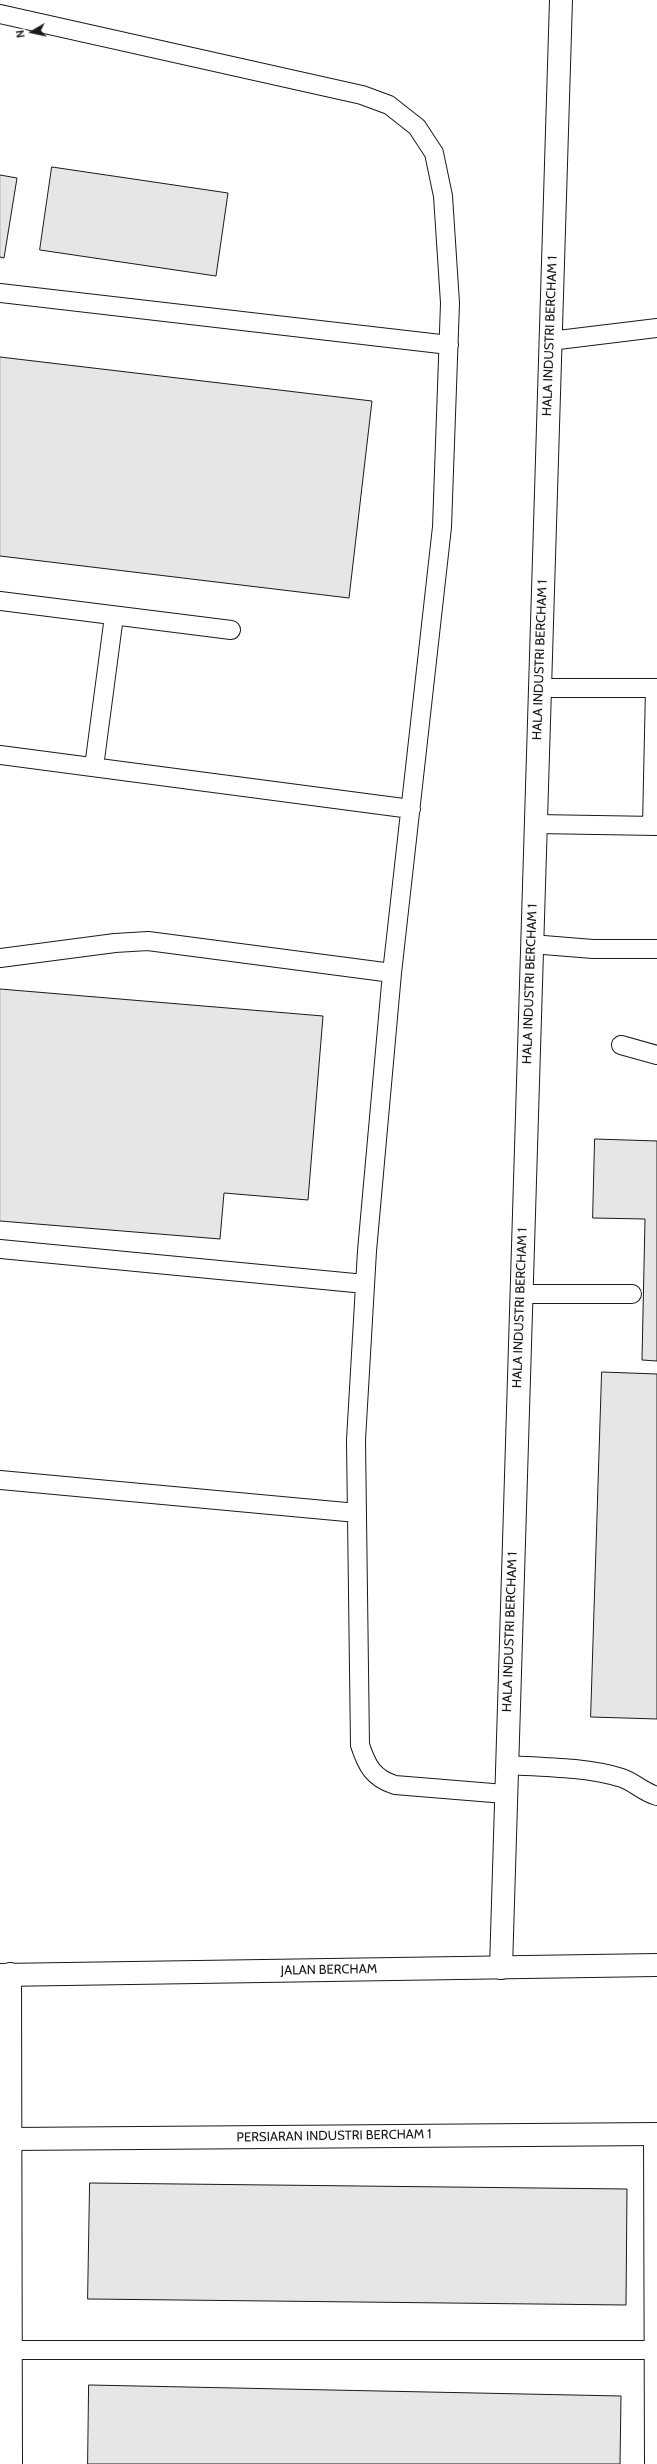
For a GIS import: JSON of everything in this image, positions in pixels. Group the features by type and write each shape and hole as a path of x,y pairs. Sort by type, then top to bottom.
{"street":[{"name":"HALA INDUSTRI BERCHAM 1","path":"501,1968 505,1794 536,824 560,0"},
{"name":"JALAN BERCHAM","path":"5,1974 657,1965"},
{"path":"5,1974 11,2139 11,2464"},
{"name":"PERSIARAN INDUSTRI BERCHAM 1","path":"11,2139 655,2134"}],"lane":[{"path":"0,14 362,95 389,105 417,128 434,153 443,196 450,303 442,527 392,973 365,1284 356,1440 360,1745 366,1763 373,1774 383,1781 395,1785 505,1794"},
{"path":"0,293 449,345"},
{"path":"550,341 657,328"},
{"path":"0,601 231,630"},
{"path":"94,766 114,616"},
{"path":"536,824 654,826 656,688 539,688"},
{"path":"0,755 94,766 411,809"},
{"path":"0,958 115,943 148,941 392,973"},
{"path":"531,944 593,949 657,949"},
{"path":"621,1045 657,1055"},
{"path":"0,1249 365,1284"},
{"path":"520,1294 632,1294"},
{"path":"0,1480 357,1513"},
{"path":"506,1765 569,1769 623,1778 644,1793 657,1796"},
{"path":"654,2464 655,2134"},
{"path":"11,2350 655,2350"}],"building":[{"path":"52,167 228,193 216,276 40,250"},
{"path":"0,175 17,178 4,258 0,257"},
{"path":"0,357 372,401 349,598 0,556"},
{"path":"0,989 323,1016 308,1200 224,1193 220,1239 0,1221"},
{"path":"595,1139 657,1141 657,1361 642,1360 645,1219 593,1218"},
{"path":"602,1372 657,1374 657,1719 591,1717"},
{"path":"90,2183 627,2189 626,2305 88,2299"},
{"path":"89,2385 621,2396 620,2464 88,2464"}]}
